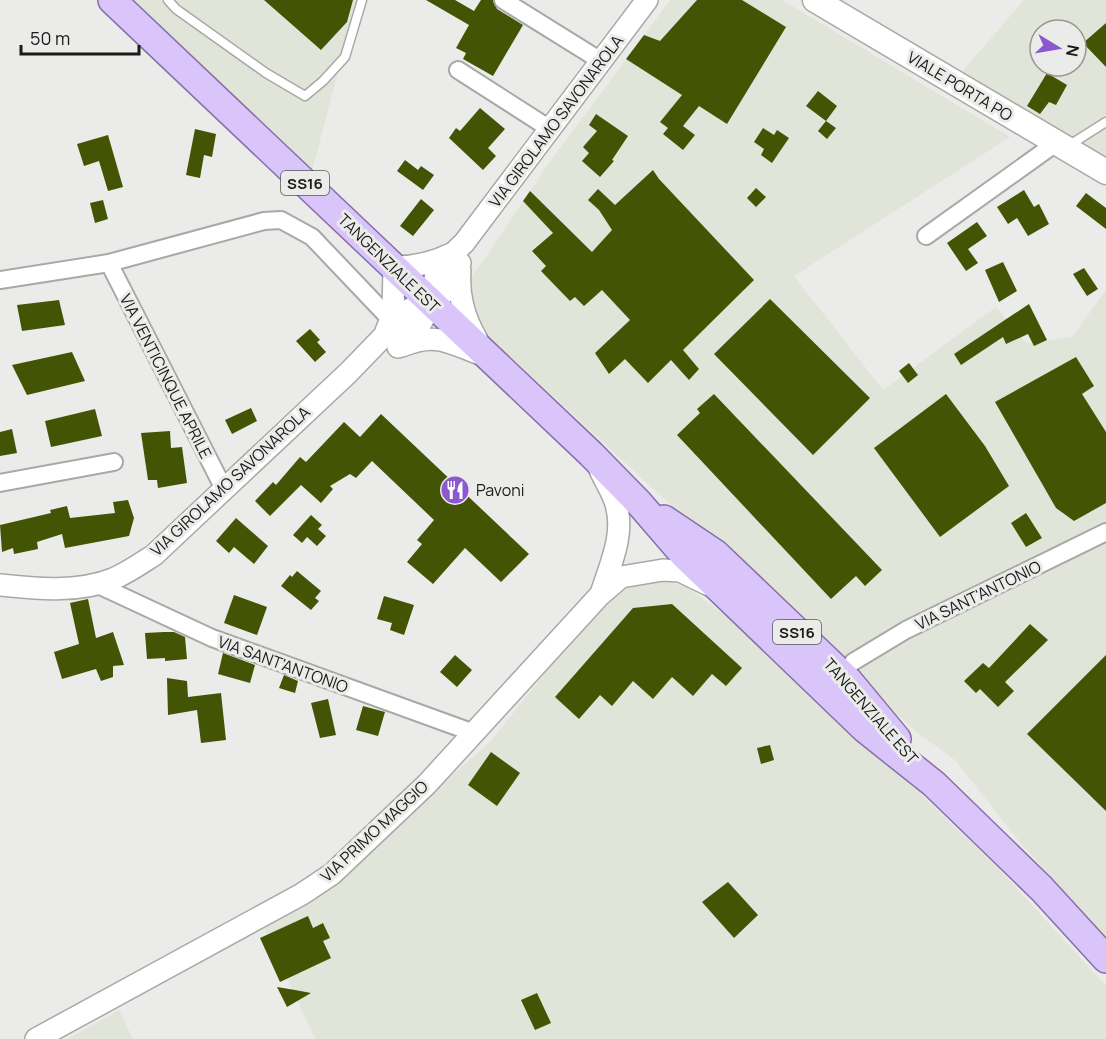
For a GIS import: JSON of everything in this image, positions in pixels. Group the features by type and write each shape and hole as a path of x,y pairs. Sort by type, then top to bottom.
{"main road":[{"name":"TANGENZIALE EST","path":"112,0 591,454 639,503 683,554 865,729 934,784 1042,889 1106,959"},
{"name":"VIALE PORTA PO","path":"815,0 1106,172"},
{"name":"TANGENZIALE EST","path":"639,503 716,554 848,680 934,784"}],"street":[{"path":"503,0 601,61"},
{"name":"VIA GIROLAMO SAVONAROLA","path":"390,344 409,310 419,304 430,303 435,280 441,268 460,253 647,0"},
{"path":"459,70 550,129"},
{"path":"926,236 1061,146"},
{"path":"0,280 109,263 264,220 281,220 312,237 391,320"},
{"path":"394,267 414,267 460,253 461,303 466,321 487,355"},
{"name":"VIA VENTICINQUE APRILE","path":"109,263 224,489"},
{"name":"VIA GIROLAMO SAVONAROLA","path":"390,344 394,303 394,267"},
{"name":"VIA GIROLAMO SAVONAROLA","path":"0,585 44,589 96,584 131,570 153,555 348,373 390,344 434,338 487,355"},
{"name":"VIA PRIMO MAGGIO","path":"591,454 616,503 619,522 617,546 600,595"},
{"path":"0,483 114,462"},
{"name":"VIA SANT'ANTONIO","path":"852,662 906,630 1106,532"},
{"name":"VIA PRIMO MAGGIO","path":"36,1039 302,894 332,874 427,783 600,595 621,577 663,570 680,571 720,590"},
{"name":"VIA SANT'ANTONIO","path":"96,584 212,638 474,733"}],"lane":[{"path":"168,0 176,9 266,73 304,96 323,81 345,57 362,0"},
{"path":"176,9 184,0"},
{"path":"1061,146 1106,122"}],"shaded area":[{"path":"129,0 357,0 312,171 235,99"},
{"path":"670,0 782,0 1010,137 794,276 883,390 996,307 1026,343 1072,337 1106,290 1106,937 1023,846 955,760 914,730 472,321 461,290 547,166"},
{"path":"1024,0 1106,0 1106,162 960,74"},
{"path":"657,578 688,588 727,617 999,869 1106,986 1106,1039 315,1039 264,928 320,895 368,856 399,822 490,742 599,606 627,586"},
{"path":"119,1010 133,1039 68,1039"}],"building":[{"path":"264,0 353,0 347,22 321,50"},
{"path":"426,0 455,0 474,11 481,0 493,0 497,9 523,25 493,76 463,59 466,53 456,48 469,25"},
{"path":"697,0 742,0 786,27 727,124 699,106 683,126 695,135 683,150 663,134 668,128 660,122 682,95 626,59 644,35 660,41"},
{"path":"1106,23 1106,67 1088,48 1088,39"},
{"path":"1044,78 1055,78 1067,85 1056,105 1049,102 1040,114 1027,106"},
{"path":"818,91 837,106 826,121 806,106"},
{"path":"480,108 505,129 488,148 496,156 483,170 449,138 456,128 460,131"},
{"path":"596,114 628,136 612,160 614,161 600,177 582,161 589,153 583,147 597,131 589,125"},
{"path":"826,121 836,128 827,139 818,131"},
{"path":"763,128 774,135 777,130 789,138 772,163 761,155 764,149 754,142"},
{"path":"195,129 216,134 212,157 204,155 200,178 186,175"},
{"path":"108,135 123,187 108,191 99,161 84,166 77,144"},
{"path":"405,160 418,170 421,166 434,175 423,190 397,171"},
{"path":"653,170 754,280 683,350 699,369 689,380 671,360 648,383 625,359 609,374 595,353 630,320 602,290 584,306 575,297 570,301 541,271 546,266 532,251 553,233 523,201 530,191 592,252 612,230 599,210 588,200 598,189 615,205"},
{"path":"756,188 766,197 756,207 747,198"},
{"path":"1024,190 1034,207 1039,204 1049,224 1028,236 1017,218 1008,224 997,207"},
{"path":"1086,193 1106,208 1106,229 1076,206"},
{"path":"421,199 434,210 413,236 400,226"},
{"path":"103,200 108,219 95,223 90,203"},
{"path":"977,222 987,236 968,249 978,263 966,271 947,243"},
{"path":"1003,262 1017,291 999,302 985,270"},
{"path":"1084,268 1098,289 1087,296 1073,274"},
{"path":"770,299 870,398 813,455 714,354"},
{"path":"59,300 65,325 22,331 17,305"},
{"path":"1029,304 1047,340 1034,346 1028,334 1006,344 1003,337 961,365 954,354"},
{"path":"310,329 320,340 317,342 326,352 315,362 296,341"},
{"path":"72,352 85,381 27,395 12,365"},
{"path":"1076,357 1094,386 1082,394 1106,432 1106,503 1074,521 1056,508 995,402"},
{"path":"909,363 918,375 908,383 899,371"},
{"path":"714,394 882,570 865,586 856,576 831,599 677,435 700,413 697,409"},
{"path":"946,394 985,446 1009,486 940,537 874,448"},
{"path":"251,408 257,421 232,434 225,420"},
{"path":"95,409 102,436 51,447 45,421"},
{"path":"381,414 529,554 501,582 465,548 433,584 407,562 422,544 417,540 434,520 372,461 356,478 350,474 330,486 333,489 321,503 301,485 270,516 255,501 273,482 276,485 300,457 306,462 344,422 360,437"},
{"path":"12,429 17,453 0,456 0,432"},
{"path":"170,431 171,448 182,447 187,483 158,488 157,480 148,480 141,433"},
{"path":"128,500 134,518 129,536 65,548 62,534 37,542 38,549 14,554 13,548 2,552 0,525 51,513 50,510 67,506 70,518 115,513 113,502"},
{"path":"1026,513 1042,538 1026,547 1011,523"},
{"path":"311,515 322,525 318,529 326,536 317,546 307,537 302,543 293,535"},
{"path":"236,518 268,546 254,564 234,547 229,553 216,541"},
{"path":"297,571 321,591 315,598 319,601 311,610 281,586 290,575 292,577"},
{"path":"234,595 267,607 257,635 224,623"},
{"path":"384,596 414,605 404,635 390,630 392,623 377,619"},
{"path":"88,599 96,638 113,632 124,665 113,666 113,677 101,681 96,669 62,679 54,652 79,644 70,603"},
{"path":"672,604 742,668 726,686 712,674 693,696 672,677 653,699 633,681 612,706 600,695 579,719 555,697 633,608"},
{"path":"1030,624 1048,640 1005,682 1014,691 998,707 980,689 976,693 964,681 983,663 989,668"},
{"path":"174,632 185,637 187,659 165,661 165,658 147,659 145,633"},
{"path":"223,653 255,665 250,683 218,674"},
{"path":"455,655 472,670 457,687 440,672"},
{"path":"1106,655 1106,811 1027,734"},
{"path":"284,675 298,681 295,693 279,688"},
{"path":"167,678 187,681 188,697 221,693 226,740 201,743 197,710 168,715"},
{"path":"328,699 336,735 320,738 311,703"},
{"path":"363,706 385,712 378,736 356,730"},
{"path":"770,745 774,760 761,764 757,748"},
{"path":"491,752 520,773 497,806 468,785"},
{"path":"728,882 758,915 734,938 702,902"},
{"path":"308,916 313,928 323,923 330,938 323,941 331,958 280,982 260,938"},
{"path":"277,987 295,990 311,993 287,1007"},
{"path":"537,993 551,1023 535,1030 521,1000"}],"place":[{"name":"Pavoni","path":"455,490"}]}
